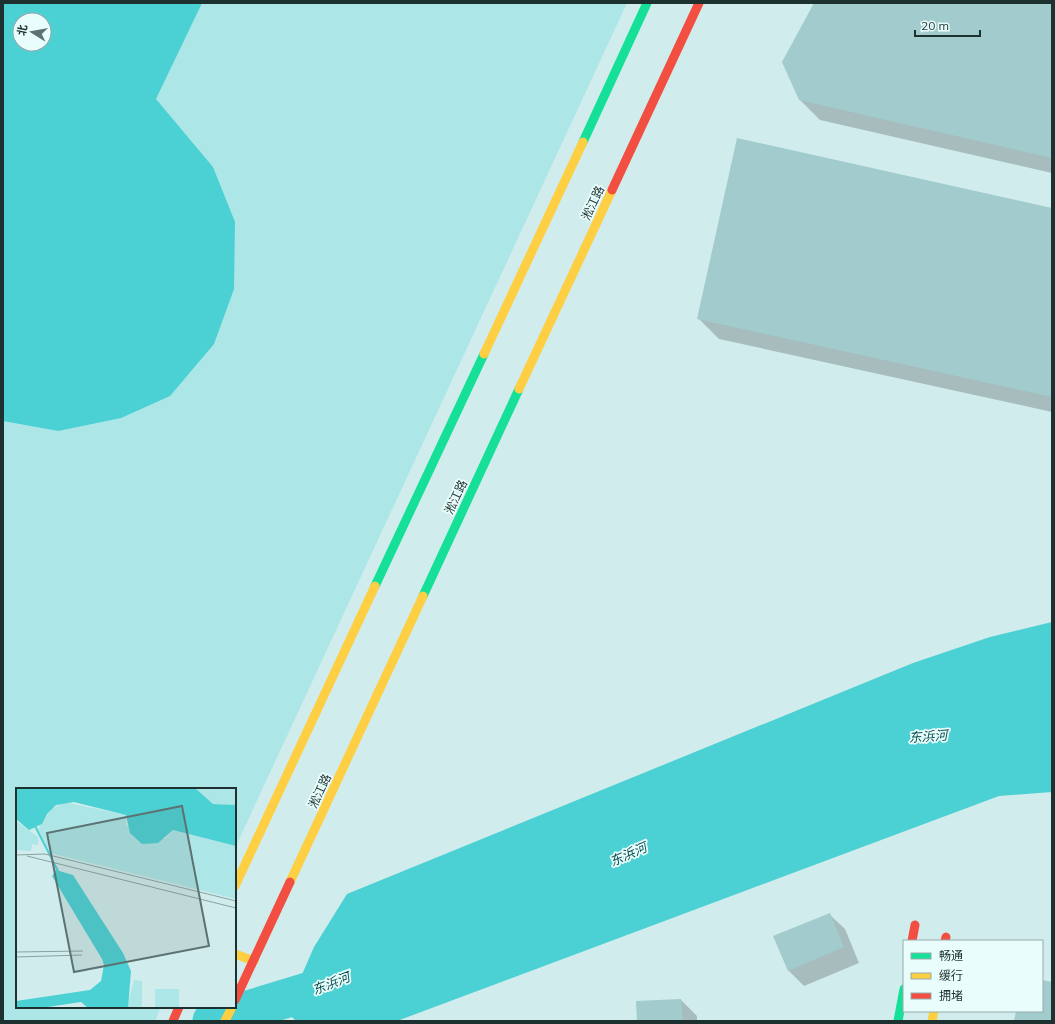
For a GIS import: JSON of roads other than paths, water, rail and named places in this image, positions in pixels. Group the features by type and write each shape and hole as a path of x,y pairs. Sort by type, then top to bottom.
{"street":[{"path":"236,884 647,3"},
{"name":"淞江路","path":"236,998 699,3"},
{"path":"912,940 915,925"},
{"path":"236,954 254,961"},
{"path":"898,1021 903,994"},
{"path":"173,1021 179,1008"},
{"path":"225,1021 232,1008"}],"water":[{"path":"3,3 202,3 156,99 213,167 235,222 234,289 214,344 170,396 121,418 58,431 3,421"},
{"path":"1052,622 1052,792 999,796 397,1021 296,1021 286,1011 314,947 347,894 913,663 990,637"}],"waterway":[{"name":"东浜河","path":"212,1021 324,987 343,978"}]}
